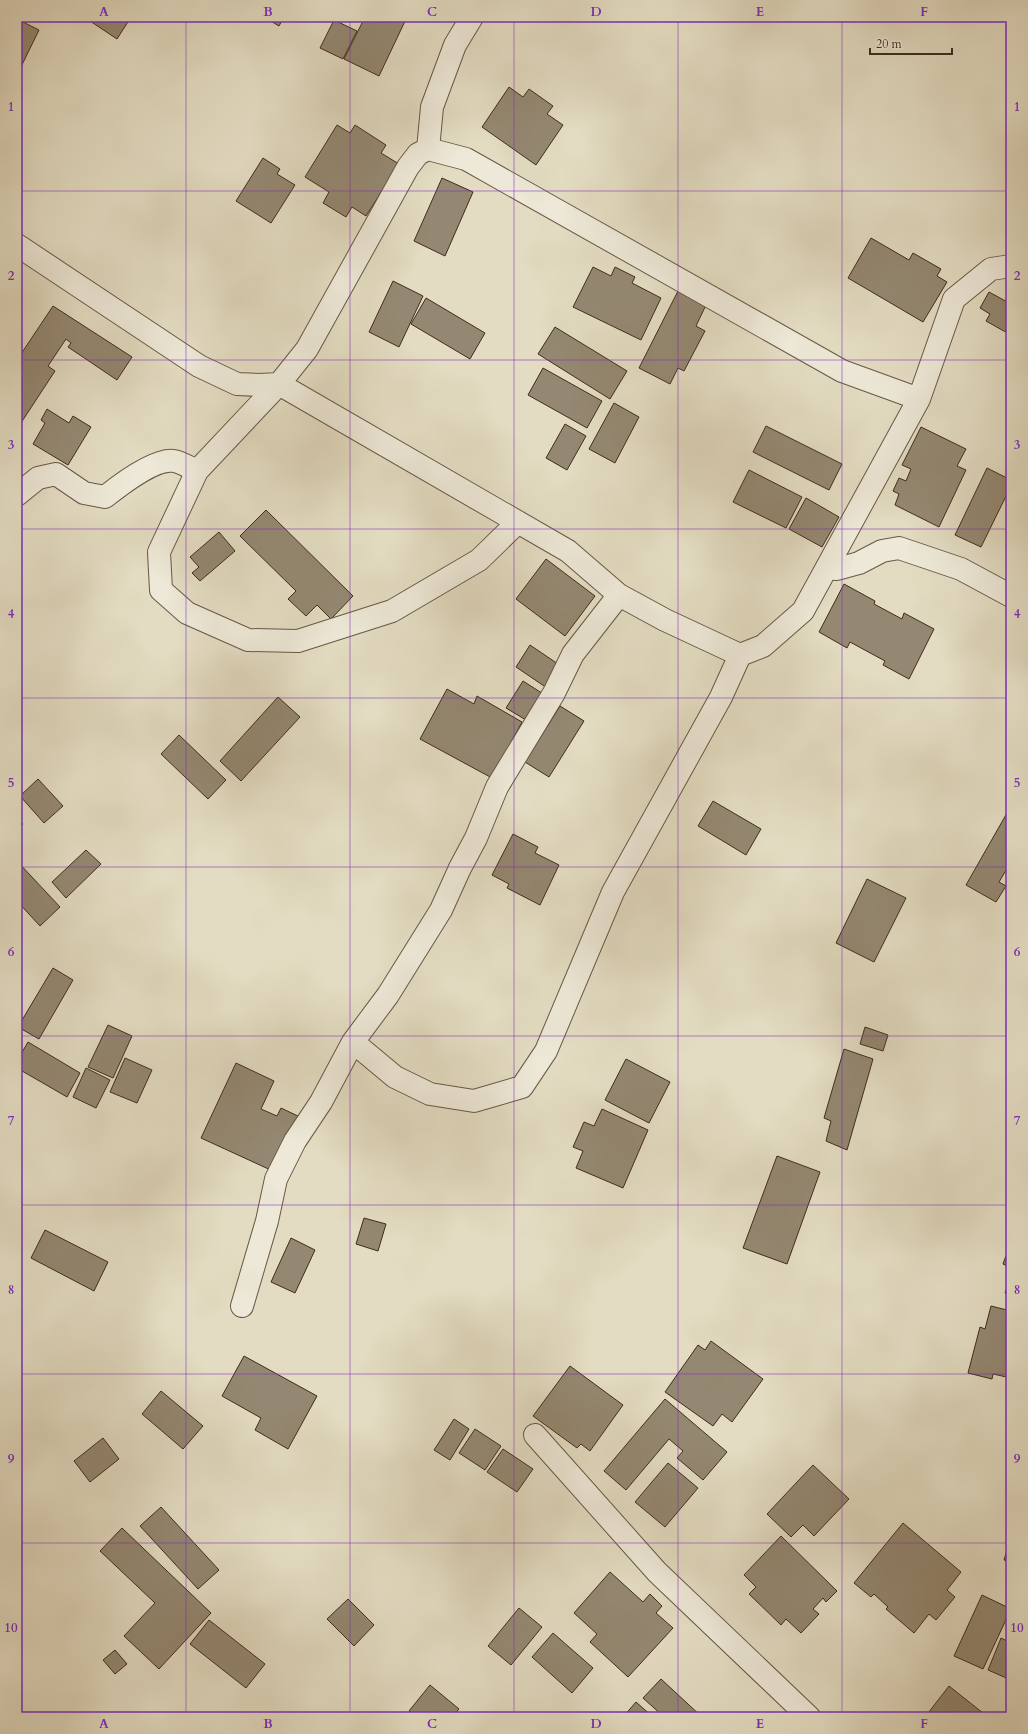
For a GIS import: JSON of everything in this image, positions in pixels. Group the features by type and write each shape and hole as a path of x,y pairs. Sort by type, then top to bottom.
{"street":[{"path":"428,149 432,106 455,45 472,17"},
{"path":"518,522 479,560 392,611 298,641 248,640 187,613 161,590 159,552 197,471 279,384 307,349 408,167 418,154 428,149 466,159 842,371 919,399"},
{"path":"17,245 199,366 237,384 279,384 568,551 619,595 665,620 740,655"},
{"path":"352,1042 395,1077 430,1094 474,1101 522,1087 546,1051 613,892 721,697 740,655 763,646 803,611 919,399 954,299 991,270 1011,266"},
{"path":"17,495 38,478 56,474 84,493 105,497 122,484 153,465 174,461 197,471"},
{"path":"827,568 838,569 859,563 882,551 899,548 961,569 1011,596"},
{"path":"242,1306 267,1221 276,1179 295,1140 321,1102 352,1042 388,995 441,910 460,868 476,838 497,787 554,693 573,654 619,595"},
{"path":"535,1435 658,1572 809,1717"}],"building":[{"path":"84,17 131,17 117,39"},
{"path":"264,17 284,17 279,26"},
{"path":"365,17 407,17 379,76 344,59"},
{"path":"17,19 39,30 17,75"},
{"path":"334,20 357,31 343,59 320,48"},
{"path":"509,87 523,97 529,89 553,106 547,114 563,125 536,165 482,127"},
{"path":"337,125 350,133 355,125 386,145 381,153 399,164 366,216 352,207 346,217 323,203 329,192 305,177"},
{"path":"263,158 280,169 277,174 295,185 271,223 236,201"},
{"path":"442,178 473,192 445,256 414,241"},
{"path":"871,238 909,260 913,253 941,269 937,276 947,282 923,322 848,278"},
{"path":"593,267 611,276 615,267 635,277 632,283 661,298 641,340 573,307"},
{"path":"393,281 423,296 399,347 369,332"},
{"path":"678,291 706,305 696,326 705,331 684,371 678,368 670,384 639,368"},
{"path":"989,292 1011,304 1011,335 986,321 990,314 980,308"},
{"path":"426,298 485,333 470,359 411,324"},
{"path":"53,306 132,357 117,380 68,347 71,343 66,339 48,366 55,371 17,429 17,360"},
{"path":"555,327 627,371 610,399 538,354"},
{"path":"543,368 602,401 587,428 528,395"},
{"path":"614,403 639,417 615,463 589,449"},
{"path":"47,409 69,423 73,416 91,427 68,465 33,444 45,423 41,420"},
{"path":"565,424 586,436 567,470 546,458"},
{"path":"766,426 842,464 829,490 753,452"},
{"path":"921,427 966,449 957,466 966,470 939,527 895,505 899,494 893,491 899,478 906,481 911,469 902,465"},
{"path":"987,468 1011,480 1011,486 981,547 955,535"},
{"path":"749,470 802,497 786,528 733,502"},
{"path":"806,498 839,517 822,547 789,529"},
{"path":"266,510 353,596 331,619 317,605 306,616 288,599 296,591 240,536"},
{"path":"219,532 235,551 200,581 192,573 199,567 190,557"},
{"path":"546,559 595,596 565,636 516,599"},
{"path":"844,584 875,601 874,604 902,619 904,613 934,629 909,679 883,665 885,661 850,642 847,648 819,632"},
{"path":"530,645 561,666 547,688 516,667"},
{"path":"523,681 548,697 531,723 506,708"},
{"path":"447,689 474,704 477,696 522,722 492,778 420,739"},
{"path":"278,697 300,717 241,781 220,761"},
{"path":"560,706 584,721 549,777 525,762"},
{"path":"179,735 226,780 208,799 161,754"},
{"path":"38,779 63,806 44,823 20,796"},
{"path":"713,801 761,829 746,855 698,826"},
{"path":"1011,806 1011,862 999,882 1006,886 996,902 966,885"},
{"path":"17,818 23,824 17,829"},
{"path":"513,834 538,847 535,853 559,865 540,905 507,888 509,884 492,875"},
{"path":"86,850 101,864 66,898 52,882"},
{"path":"17,861 60,907 40,926 17,901"},
{"path":"867,879 906,898 874,962 836,943"},
{"path":"53,968 73,980 39,1039 18,1027"},
{"path":"108,1025 132,1036 113,1078 88,1067"},
{"path":"865,1027 888,1035 883,1051 860,1044"},
{"path":"28,1042 80,1073 67,1097 17,1068 17,1061"},
{"path":"844,1049 873,1059 847,1150 826,1141 831,1121 824,1118"},
{"path":"125,1058 152,1070 137,1103 110,1092"},
{"path":"626,1059 670,1082 649,1123 605,1100"},
{"path":"236,1063 274,1081 261,1109 277,1116 281,1108 300,1117 275,1172 201,1138"},
{"path":"86,1068 110,1080 96,1108 73,1097"},
{"path":"602,1109 648,1130 623,1188 576,1168 583,1151 573,1147 584,1122 594,1126"},
{"path":"777,1156 820,1172 787,1264 743,1248"},
{"path":"364,1218 386,1224 378,1251 356,1244"},
{"path":"45,1230 108,1262 94,1291 31,1258"},
{"path":"291,1238 315,1250 295,1293 271,1282"},
{"path":"1011,1242 1011,1268 1003,1264"},
{"path":"1011,1277 1011,1295 1005,1293"},
{"path":"991,1306 1011,1311 1011,1378 993,1374 992,1379 968,1373 980,1327 985,1329"},
{"path":"711,1341 763,1379 732,1422 722,1414 713,1426 665,1392 698,1345 705,1350"},
{"path":"244,1356 317,1396 288,1449 255,1430 261,1418 222,1396"},
{"path":"570,1366 623,1405 590,1451 581,1444 577,1448 533,1416"},
{"path":"161,1391 203,1426 183,1449 142,1414"},
{"path":"665,1399 727,1452 703,1480 677,1458 683,1451 669,1439 626,1490 604,1471"},
{"path":"454,1419 469,1429 450,1460 434,1450"},
{"path":"475,1429 501,1446 485,1470 459,1453"},
{"path":"103,1438 119,1459 90,1482 74,1461"},
{"path":"503,1449 533,1469 517,1492 487,1472"},
{"path":"668,1463 698,1488 665,1527 635,1502"},
{"path":"813,1465 849,1499 814,1536 803,1525 791,1537 767,1514"},
{"path":"161,1507 219,1570 198,1589 140,1526"},
{"path":"903,1523 961,1572 947,1590 955,1597 936,1620 929,1614 914,1633 886,1609 888,1607 874,1594 871,1597 854,1583"},
{"path":"122,1528 211,1613 159,1669 124,1636 155,1603 100,1551"},
{"path":"781,1536 837,1591 826,1602 823,1598 813,1609 819,1614 801,1633 786,1619 781,1625 749,1594 756,1587 744,1575"},
{"path":"1011,1538 1011,1562 1004,1560"},
{"path":"610,1572 643,1602 650,1594 662,1606 656,1613 673,1628 628,1677 590,1642 597,1634 574,1613"},
{"path":"982,1595 1011,1609 983,1669 954,1656"},
{"path":"348,1599 374,1625 354,1646 327,1619"},
{"path":"519,1608 542,1627 511,1665 488,1646"},
{"path":"209,1620 265,1664 246,1688 190,1644"},
{"path":"553,1633 593,1668 572,1693 532,1657"},
{"path":"1001,1638 1011,1643 1011,1680 988,1670"},
{"path":"115,1650 127,1664 115,1674 103,1660"},
{"path":"661,1679 702,1717 664,1717 643,1698"},
{"path":"430,1685 459,1709 452,1717 416,1717 409,1711"},
{"path":"949,1686 988,1717 925,1717"},
{"path":"636,1702 653,1717 623,1717"}]}
